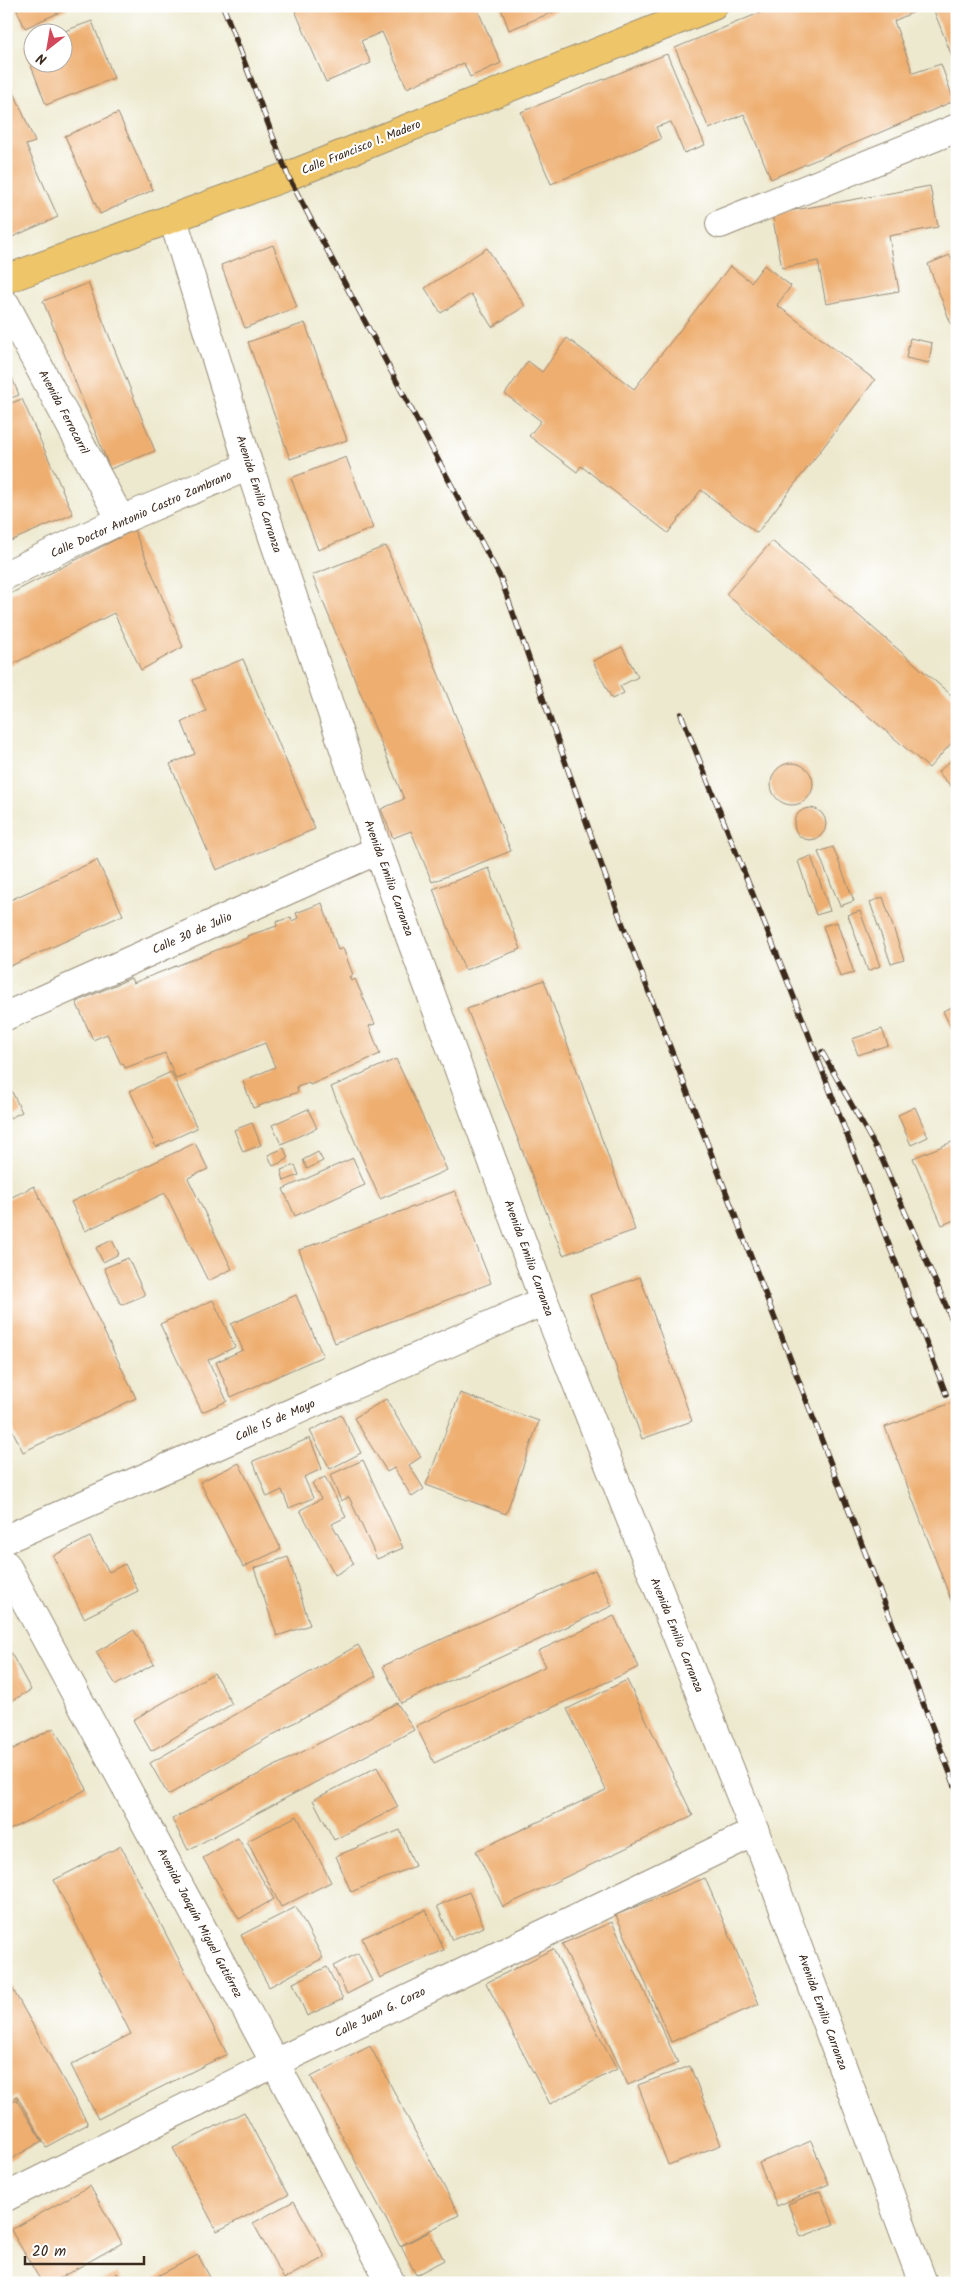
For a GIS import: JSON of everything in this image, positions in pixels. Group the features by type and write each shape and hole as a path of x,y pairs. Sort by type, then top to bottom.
{"main road":[{"name":"Calle Francisco I. Madero","path":"6,279 298,172 713,6"}],"street":[{"path":"720,224 957,128"},
{"name":"Avenida Emilio Carranza","path":"173,219 249,466 378,850 544,1301 755,1832 923,2283"},
{"name":"Avenida Ferrocarril","path":"6,305 121,520"},
{"name":"Calle Doctor Antonio Castro Zambrano","path":"6,575 121,520 249,466"},
{"name":"Calle 30 de Julio","path":"6,1016 378,850"},
{"name":"Calle 15 de Mayo","path":"6,1539 544,1301"},
{"name":"Avenida Joaquín Miguel Gutiérrez","path":"6,1565 275,2063 390,2283"},
{"name":"Calle Juan G. Corzo","path":"6,2197 275,2063 755,1832"}],"building":[{"path":"15,6 68,6 69,8 38,22 22,22"},
{"path":"293,6 476,6 501,63 470,77 464,63 407,88 382,32 361,41 371,63 326,82"},
{"path":"500,6 568,6 509,30"},
{"path":"776,6 927,6 894,21 913,73 941,64 954,101 771,179 744,114 709,129 675,48"},
{"path":"932,6 957,6 957,69"},
{"path":"92,21 114,78 46,105 33,72 72,72 72,28"},
{"path":"667,54 705,145 684,153 671,122 656,127 661,139 551,184 521,112"},
{"path":"6,73 35,142 26,145 58,217 10,238 6,230"},
{"path":"118,113 153,190 100,214 65,136"},
{"path":"930,186 938,227 889,236 899,291 826,304 818,261 782,268 772,214"},
{"path":"273,245 297,307 245,328 221,265"},
{"path":"487,248 525,306 492,327 471,294 441,313 425,288"},
{"path":"950,255 957,273 957,322 951,324 928,264"},
{"path":"764,265 791,286 777,305 875,380 757,533 701,490 668,533 581,466 577,472 529,436 541,421 505,394 528,361 542,372 567,338 634,389 730,266 751,282"},
{"path":"88,283 155,451 110,469 43,301"},
{"path":"305,323 347,440 290,459 248,342"},
{"path":"910,338 932,343 929,363 906,358"},
{"path":"6,363 19,395 6,400"},
{"path":"22,399 73,514 6,543 6,405"},
{"path":"346,457 373,528 318,550 291,478"},
{"path":"134,530 183,647 141,670 114,613 7,667 6,596"},
{"path":"772,541 957,700 957,737 929,768 726,594"},
{"path":"386,546 511,851 432,882 411,831 393,838 381,809 404,799 312,575"},
{"path":"622,647 638,677 620,686 624,693 612,699 593,661"},
{"path":"243,659 315,829 216,870 170,764 195,754 182,722 206,711 193,680"},
{"path":"957,755 957,793 938,772"},
{"path":"792,763 807,769 813,784 807,799 792,805 777,799 771,784 777,769"},
{"path":"810,808 816,809 821,813 825,818 825,830 821,835 816,839 810,840 804,839 799,835 795,830 794,824 795,818 799,813 804,809"},
{"path":"833,847 854,901 840,906 818,852"},
{"path":"811,856 830,911 816,915 798,861"},
{"path":"97,860 123,915 6,968 6,902"},
{"path":"489,868 521,949 465,970 433,889"},
{"path":"883,897 904,960 891,964 870,902"},
{"path":"322,903 338,950 343,948 353,975 349,977 351,981 355,979 375,1024 369,1026 380,1054 310,1085 309,1083 297,1087 298,1092 253,1108 243,1081 275,1067 265,1043 176,1079 165,1053 125,1068 123,1063 121,1064 107,1034 93,1040 76,1002 131,978 133,983 247,938 247,936 277,926 276,922 291,917 292,921 298,918 296,913"},
{"path":"860,911 880,966 868,971 848,915"},
{"path":"837,922 854,973 840,977 823,926"},
{"path":"544,980 635,1230 563,1255 467,1009"},
{"path":"957,1005 957,1041 943,1011"},
{"path":"882,1029 888,1045 858,1055 852,1039"},
{"path":"396,1059 447,1170 380,1199 331,1087"},
{"path":"171,1072 197,1128 156,1147 130,1091"},
{"path":"6,1080 22,1112 10,1118 6,1110"},
{"path":"915,1107 928,1137 911,1145 898,1115"},
{"path":"308,1109 317,1128 281,1144 272,1125"},
{"path":"252,1123 261,1145 243,1152 234,1130"},
{"path":"957,1140 957,1219 942,1225 913,1158"},
{"path":"195,1143 208,1169 188,1178 232,1269 208,1281 165,1193 85,1231 71,1202"},
{"path":"284,1148 288,1159 273,1166 268,1155"},
{"path":"318,1152 323,1161 307,1169 303,1160"},
{"path":"353,1158 365,1185 295,1216 283,1189"},
{"path":"295,1165 299,1175 284,1181 281,1170"},
{"path":"34,1186 136,1398 23,1452 6,1417 6,1200"},
{"path":"455,1191 491,1283 335,1343 299,1250"},
{"path":"112,1240 119,1254 103,1262 96,1248"},
{"path":"128,1258 145,1295 121,1305 104,1268"},
{"path":"640,1277 692,1421 642,1439 590,1295"},
{"path":"296,1295 323,1356 231,1397 216,1362 243,1350 231,1324"},
{"path":"213,1300 235,1347 208,1360 227,1401 202,1412 160,1324"},
{"path":"460,1393 539,1421 506,1514 426,1485"},
{"path":"386,1399 421,1457 409,1465 424,1489 412,1497 394,1468 387,1472 354,1418"},
{"path":"957,1401 957,1616 885,1427"},
{"path":"341,1415 361,1453 330,1469 310,1431"},
{"path":"310,1438 322,1469 304,1477 313,1498 289,1508 282,1490 267,1497 253,1461"},
{"path":"363,1460 403,1548 377,1559 349,1497 341,1501 330,1475"},
{"path":"239,1463 281,1549 243,1567 200,1482"},
{"path":"325,1477 346,1517 332,1524 354,1564 335,1575 300,1510 321,1499 312,1483"},
{"path":"90,1537 109,1572 125,1564 138,1591 84,1618 53,1556"},
{"path":"288,1557 310,1625 277,1636 254,1568"},
{"path":"595,1570 612,1606 401,1703 383,1666"},
{"path":"614,1616 639,1667 434,1763 416,1726 546,1666 538,1651"},
{"path":"134,1630 154,1664 116,1685 96,1652"},
{"path":"6,1644 31,1690 6,1704"},
{"path":"358,1645 376,1676 168,1795 150,1763"},
{"path":"214,1673 232,1704 151,1751 133,1720"},
{"path":"627,1680 693,1816 503,1907 476,1851 606,1790 567,1709"},
{"path":"397,1703 414,1730 188,1850 172,1819"},
{"path":"54,1728 87,1789 6,1832 6,1736 13,1749"},
{"path":"377,1767 398,1807 334,1840 313,1800"},
{"path":"297,1816 331,1882 281,1907 247,1841"},
{"path":"400,1830 415,1866 351,1892 336,1856"},
{"path":"238,1838 274,1899 239,1919 203,1858"},
{"path":"121,1846 227,2054 98,2119 71,2065 131,2034 54,1880"},
{"path":"705,1878 759,2004 671,2042 616,1915"},
{"path":"469,1892 484,1927 452,1940 437,1906"},
{"path":"296,1907 323,1958 269,1987 241,1935"},
{"path":"426,1910 444,1950 380,1978 362,1938"},
{"path":"612,1922 678,2063 628,2085 562,1944"},
{"path":"553,1949 617,2069 550,2104 486,1983"},
{"path":"358,1953 372,1981 347,1994 333,1966"},
{"path":"327,1967 343,1999 307,2016 293,1983"},
{"path":"6,1977 88,2124 46,2147 17,2096 6,2102"},
{"path":"370,2046 459,2215 400,2246 311,2077"},
{"path":"690,2066 721,2145 668,2165 638,2085"},
{"path":"16,2099 42,2141 6,2162 6,2106"},
{"path":"244,2112 288,2195 217,2231 173,2148"},
{"path":"811,2141 829,2184 777,2206 759,2163"},
{"path":"90,2186 122,2243 51,2283 42,2283 11,2230"},
{"path":"820,2191 834,2224 801,2237 788,2204"},
{"path":"294,2201 325,2257 284,2279 253,2223"},
{"path":"429,2232 444,2260 416,2275 401,2246"},
{"path":"198,2255 213,2283 144,2283"},
{"path":"117,2273 123,2283 98,2283"}],"railway":[{"path":"223,6 288,176 501,579 618,912 957,1791"},
{"path":"681,714 803,1020 946,1394"},
{"path":"822,1052 881,1157 957,1331"}]}
